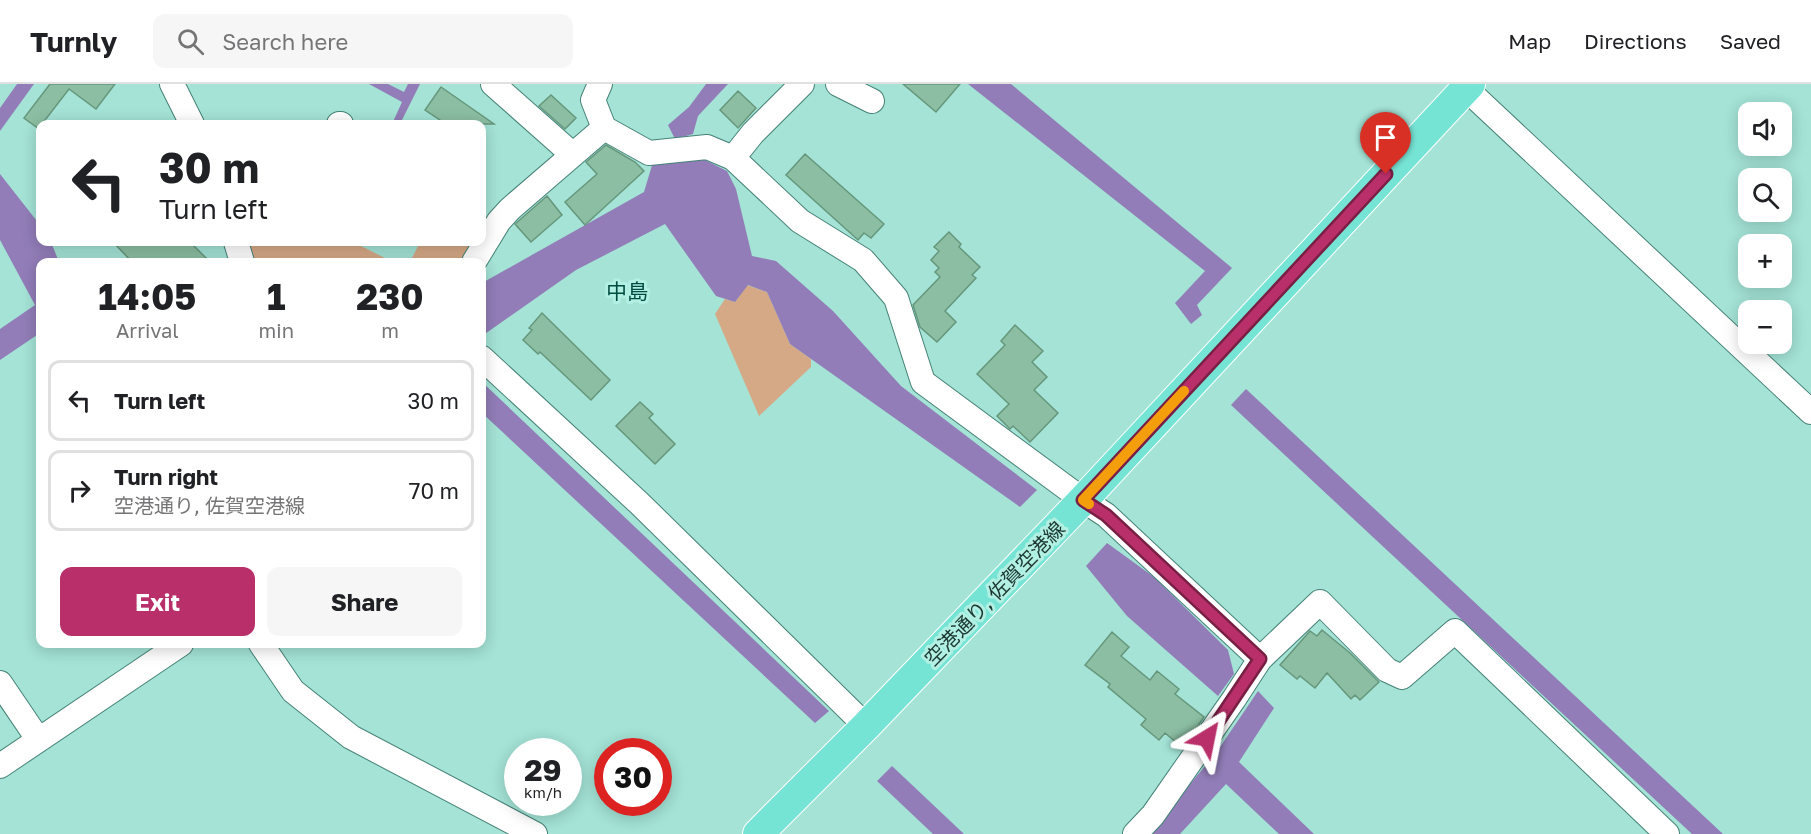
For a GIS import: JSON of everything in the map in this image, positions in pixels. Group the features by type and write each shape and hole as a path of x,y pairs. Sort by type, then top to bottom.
{"main road":[{"name":"空港通り, 佐賀空港線","path":"758,834 866,726 1083,500 1465,85"}],"street":[{"path":"172,84 190,120"},
{"path":"493,84 572,154"},
{"path":"600,84 593,100 604,128 649,153 707,147 733,158 800,220 862,260 896,298 923,382 1106,515 1260,659"},
{"path":"733,158 753,133 802,84"},
{"path":"838,84 872,101"},
{"path":"1465,85 1811,412"},
{"path":"490,215 510,209 604,128"},
{"path":"486,362 639,503 866,726"},
{"path":"1135,834 1153,815 1260,659 1320,602 1387,670 1401,677 1455,631 1667,834"},
{"path":"0,766 175,648"},
{"path":"264,648 293,691 351,737 535,834"},
{"path":"0,683 38,739"}],"shaded area":[{"path":"17,84 34,84 0,131 0,108"},
{"path":"369,84 388,84 404,92 408,84 420,84 402,120 394,120 402,102"},
{"path":"706,84 728,84 698,116 693,134 675,139 668,125 689,107"},
{"path":"968,84 1011,84 1232,268 1197,305 1202,315 1191,324 1175,303 1205,271"},
{"path":"705,160 727,171 736,189 752,256 776,261 833,311 901,386 1037,490 1020,507 790,344 767,292 748,285 735,302 716,296 665,224 576,270 486,333 486,281 644,192 653,162"},
{"path":"0,174 36,220 36,246 53,246 57,258 36,258 36,336 0,360 0,329 35,305 0,240"},
{"path":"248,246 361,246 385,258 251,258"},
{"path":"418,246 476,246 469,258 412,258"},
{"path":"747,285 767,292 790,344 811,359 811,367 759,416 715,314 725,299 735,302"},
{"path":"486,386 829,711 815,723 486,417"},
{"path":"1246,389 1723,834 1692,834 1231,405"},
{"path":"1107,543 1154,577 1228,650 1234,674 1218,696 1127,616 1086,566"},
{"path":"1258,691 1274,708 1239,762 1314,834 1279,834 1226,784 1180,834 1148,834 1216,753"},
{"path":"892,766 964,834 933,834 877,781"}],"building":[{"path":"50,84 115,84 96,109 69,89 45,120 36,120 36,127 24,118"},
{"path":"903,84 960,84 936,112"},
{"path":"441,87 494,124 486,124 486,120 440,120 425,110"},
{"path":"738,91 756,108 738,128 720,110"},
{"path":"551,95 576,118 565,129 539,106"},
{"path":"606,145 635,162 644,171 585,225 565,202 597,174 586,162"},
{"path":"805,154 884,224 871,238 864,233 858,240 786,175"},
{"path":"547,196 562,215 531,242 515,224"},
{"path":"949,232 961,244 959,247 980,267 972,275 976,278 945,311 956,322 937,342 920,327 913,305 940,277 935,272 939,268 931,260 939,251 934,247"},
{"path":"117,246 194,246 206,258 128,258"},
{"path":"542,313 610,380 591,400 540,352 538,354 523,340 532,330 529,328"},
{"path":"1015,325 1043,351 1032,362 1047,377 1034,390 1058,413 1030,442 1013,426 1010,429 997,416 1009,404 977,374 1005,345 1001,341"},
{"path":"640,402 653,414 649,418 675,444 655,464 616,426"},
{"path":"1322,630 1350,653 1379,682 1360,700 1355,695 1351,699 1327,673 1315,688 1300,676 1297,679 1280,665 1310,631 1317,636"},
{"path":"1112,632 1129,647 1121,656 1150,680 1157,671 1179,689 1175,694 1204,717 1183,748 1165,733 1159,740 1141,725 1146,719 1108,687 1110,684 1085,665"}],"slow traffic":[{"path":"1089,504 1083,500 1184,391"}],"district":[{"name":"中島","path":"627,291"}],"route":[{"path":"1207,738 1260,659 1106,515 1083,500 1386,174"}]}
